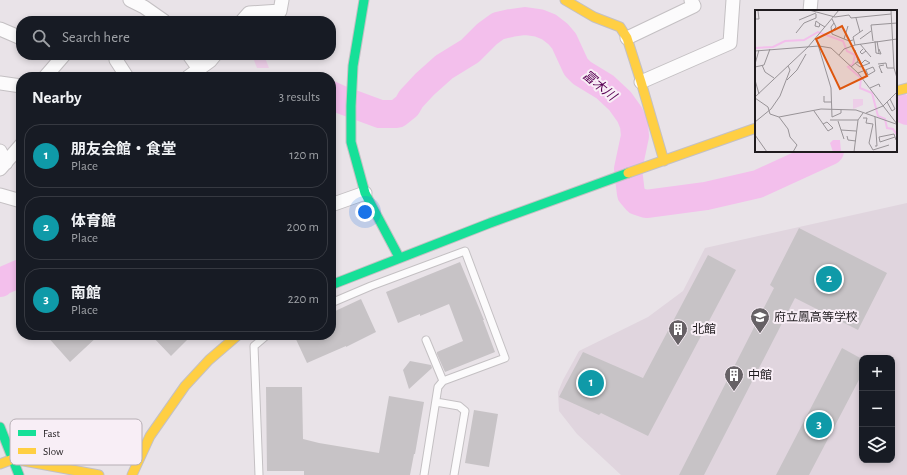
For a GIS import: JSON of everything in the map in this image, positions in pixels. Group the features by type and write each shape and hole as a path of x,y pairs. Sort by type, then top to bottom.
{"street":[{"path":"130,0 158,16"},
{"path":"246,16 249,12 280,11 282,0"},
{"path":"364,0 353,66 351,142 364,193 399,257"},
{"path":"565,0 594,17 620,27 628,38 664,161"},
{"path":"628,38 694,6 691,0"},
{"path":"641,82 730,43 733,0"},
{"path":"810,10 811,0"},
{"path":"0,29 16,36"},
{"path":"49,72 60,60"},
{"path":"116,60 124,72"},
{"path":"193,60 199,69"},
{"path":"195,72 211,60"},
{"path":"0,84 16,86"},
{"path":"897,91 907,88"},
{"path":"336,282 399,257 755,128"},
{"path":"2,161 16,149"},
{"path":"336,203 364,193"},
{"path":"0,195 16,200"},
{"path":"142,453 150,436 185,386 209,360 232,340"},
{"path":"0,427 10,452"},
{"path":"0,464 10,460"},
{"path":"16,465 20,475"},
{"path":"45,465 99,475"},
{"path":"132,475 137,465"}],"lane":[{"path":"424,475 438,387 443,381 505,358 459,235"},
{"path":"336,301 371,286 465,251"},
{"path":"259,475 254,346 261,340"},
{"path":"426,340 443,381"},
{"path":"436,402 459,406 465,411 454,475"}],"shaded area":[{"path":"254,60 266,60 269,68 257,68"},
{"name":"府立鳳高等学校","path":"907,203 907,475 621,475 577,434 559,411 558,392 579,351 648,317 683,291 705,248"}],"building":[{"path":"799,228 887,273 858,330 795,298 704,475 679,475 774,288 770,285"},
{"name":"北館","path":"708,255 736,270 648,436 601,413 599,415 559,397 583,352 643,378"},
{"path":"460,262 484,320 495,352 445,372 437,352 463,341 449,304 398,323 386,292"},
{"path":"361,299 376,332 346,347 307,363 296,340 336,340 336,311"},
{"path":"50,340 94,340 70,362"},
{"path":"156,340 187,340 171,356"},
{"path":"842,348 859,357 859,380 809,475 776,475"},
{"path":"410,361 431,365 432,368 409,389 403,370"},
{"path":"266,387 302,387 303,439 379,453 389,396 424,402 410,475 304,475 304,471 267,471"},
{"path":"474,410 498,414 489,467 465,463"}],"waterway":[{"name":"富木川","path":"336,97 380,114 397,114 407,106 411,99 425,84 444,67 470,51 487,34 498,26 525,21 539,23 549,27 558,34 564,41 576,67 582,73 605,87 620,101 630,115 634,125 635,136 628,169 631,194 637,201 646,204 706,196 758,184 828,152"},
{"name":"富木川","path":"897,106 907,111"},
{"name":"富木川","path":"0,283 16,275"}],"traffic: fast":[{"path":"364,0 353,66 351,142 365,193 399,257"},
{"path":"336,283 490,223 628,173"},
{"path":"0,427 10,452"},
{"path":"15,465 19,475"}],"traffic: slow":[{"path":"565,0 594,17 620,27 627,38 664,161"},
{"path":"897,91 907,88"},
{"path":"628,173 755,128"},
{"path":"142,453 150,436 185,386 209,360 232,340"},
{"path":"0,464 10,460"},
{"path":"45,465 99,475"},
{"path":"132,475 137,465"}],"place":[{"name":"体育館","path":"829,279"},
{"name":"府立鳳高等学校","path":"760,334"},
{"name":"北館","path":"678,346"},
{"name":"朋友会館・食堂","path":"591,383"},
{"name":"中館","path":"734,392"},
{"name":"南館","path":"819,425"}]}
